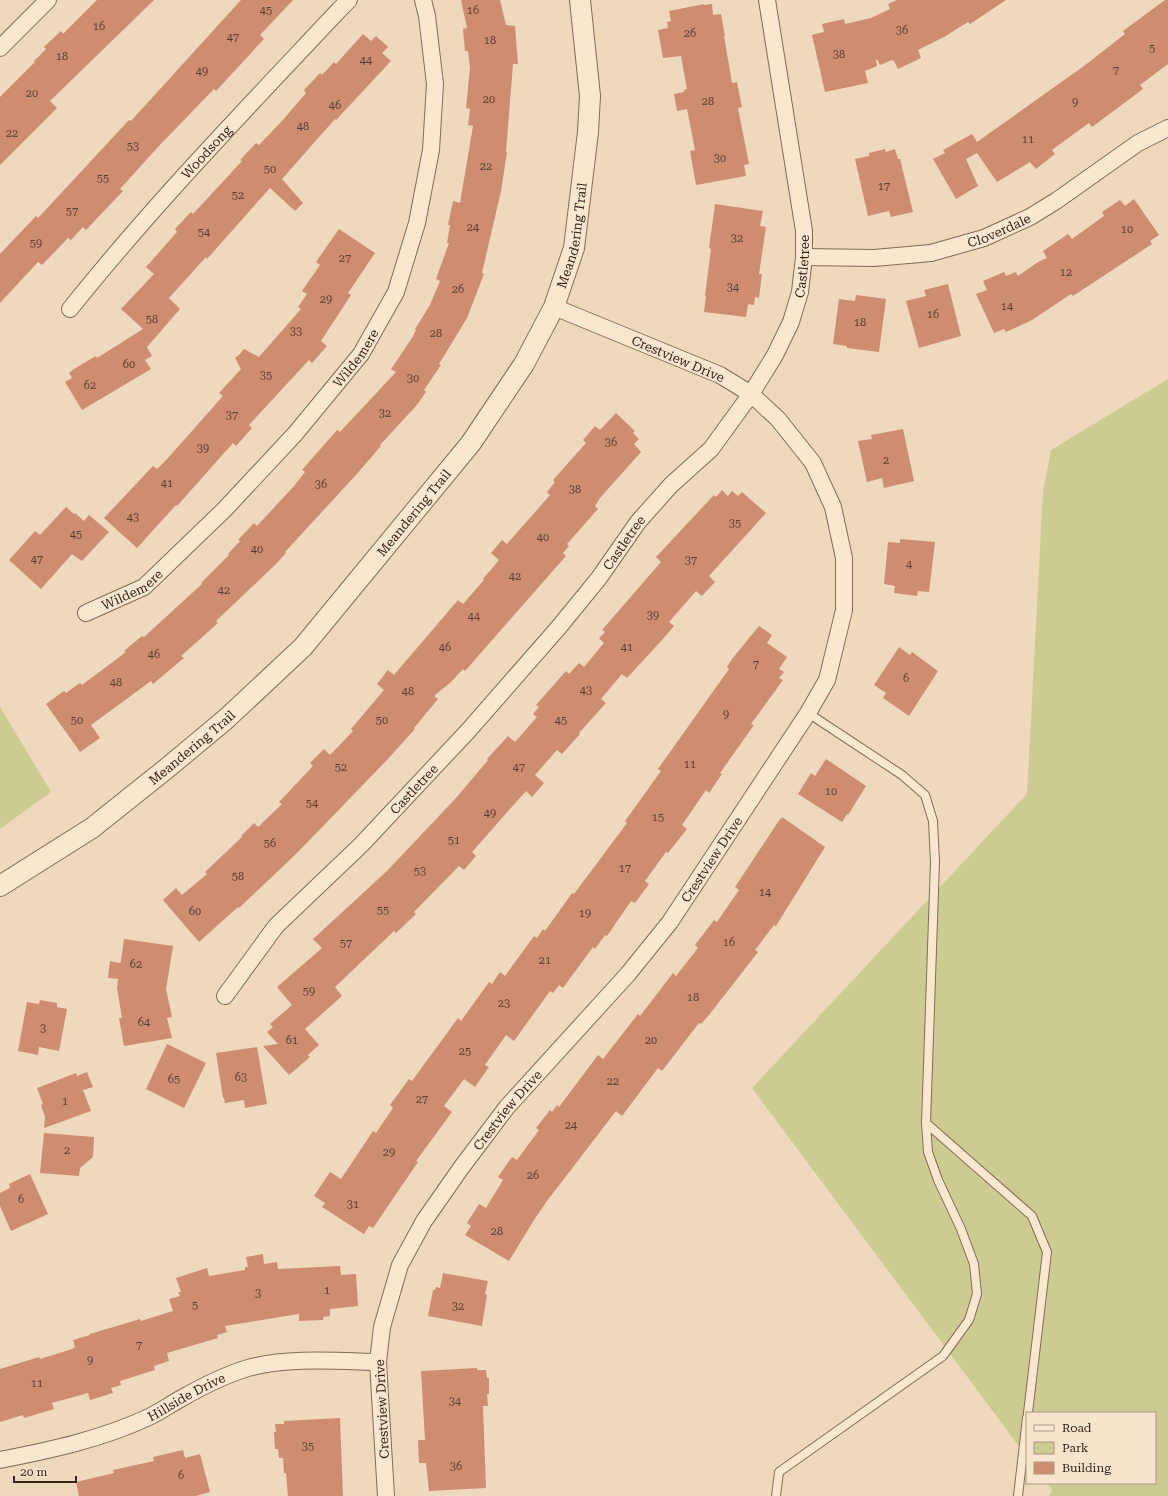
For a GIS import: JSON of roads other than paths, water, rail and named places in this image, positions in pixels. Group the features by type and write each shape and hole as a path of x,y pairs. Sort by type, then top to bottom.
{"street":[{"path":"0,48 48,0"},
{"name":"Woodsong","path":"70,309 109,260 190,168 349,0"},
{"name":"Wildemere","path":"86,613 144,587 225,509 295,434 361,354 396,292 417,223 431,150 435,84 427,16 423,0"},
{"name":"Meandering Trail","path":"0,886 92,828 142,789 226,719 303,647 471,443 524,364 554,307 574,248 588,132 590,96 580,0"},
{"name":"Castletree","path":"225,996 276,926 361,844 468,731 559,627 599,578 638,522 671,485 711,449 751,394 775,355 790,322 800,292 804,257 804,231 801,205 766,0"},
{"name":"Cloverdale","path":"804,257 874,258 931,253 984,238 1030,217 1056,201 1138,143 1168,128"},
{"name":"Crestview Drive","path":"386,1496 378,1362 382,1327 400,1265 424,1221 461,1168 507,1107 628,974 670,922 808,713 827,680 837,645 844,610 844,558 833,507 813,463 778,419 751,394 720,375 554,307"},
{"name":"Hillside Drive","path":"0,1460 65,1447 118,1430 151,1416 212,1382 249,1368 277,1363 326,1360 378,1362"}],"lane":[{"path":"776,1496 779,1472 943,1356 969,1320 976,1294 974,1264 961,1228 938,1180 928,1152 926,1123 935,862 933,821 924,795 902,775 808,713"},
{"path":"926,1123 1032,1216 1047,1252 1028,1412"},
{"path":"1018,1496 1026,1427"}]}
